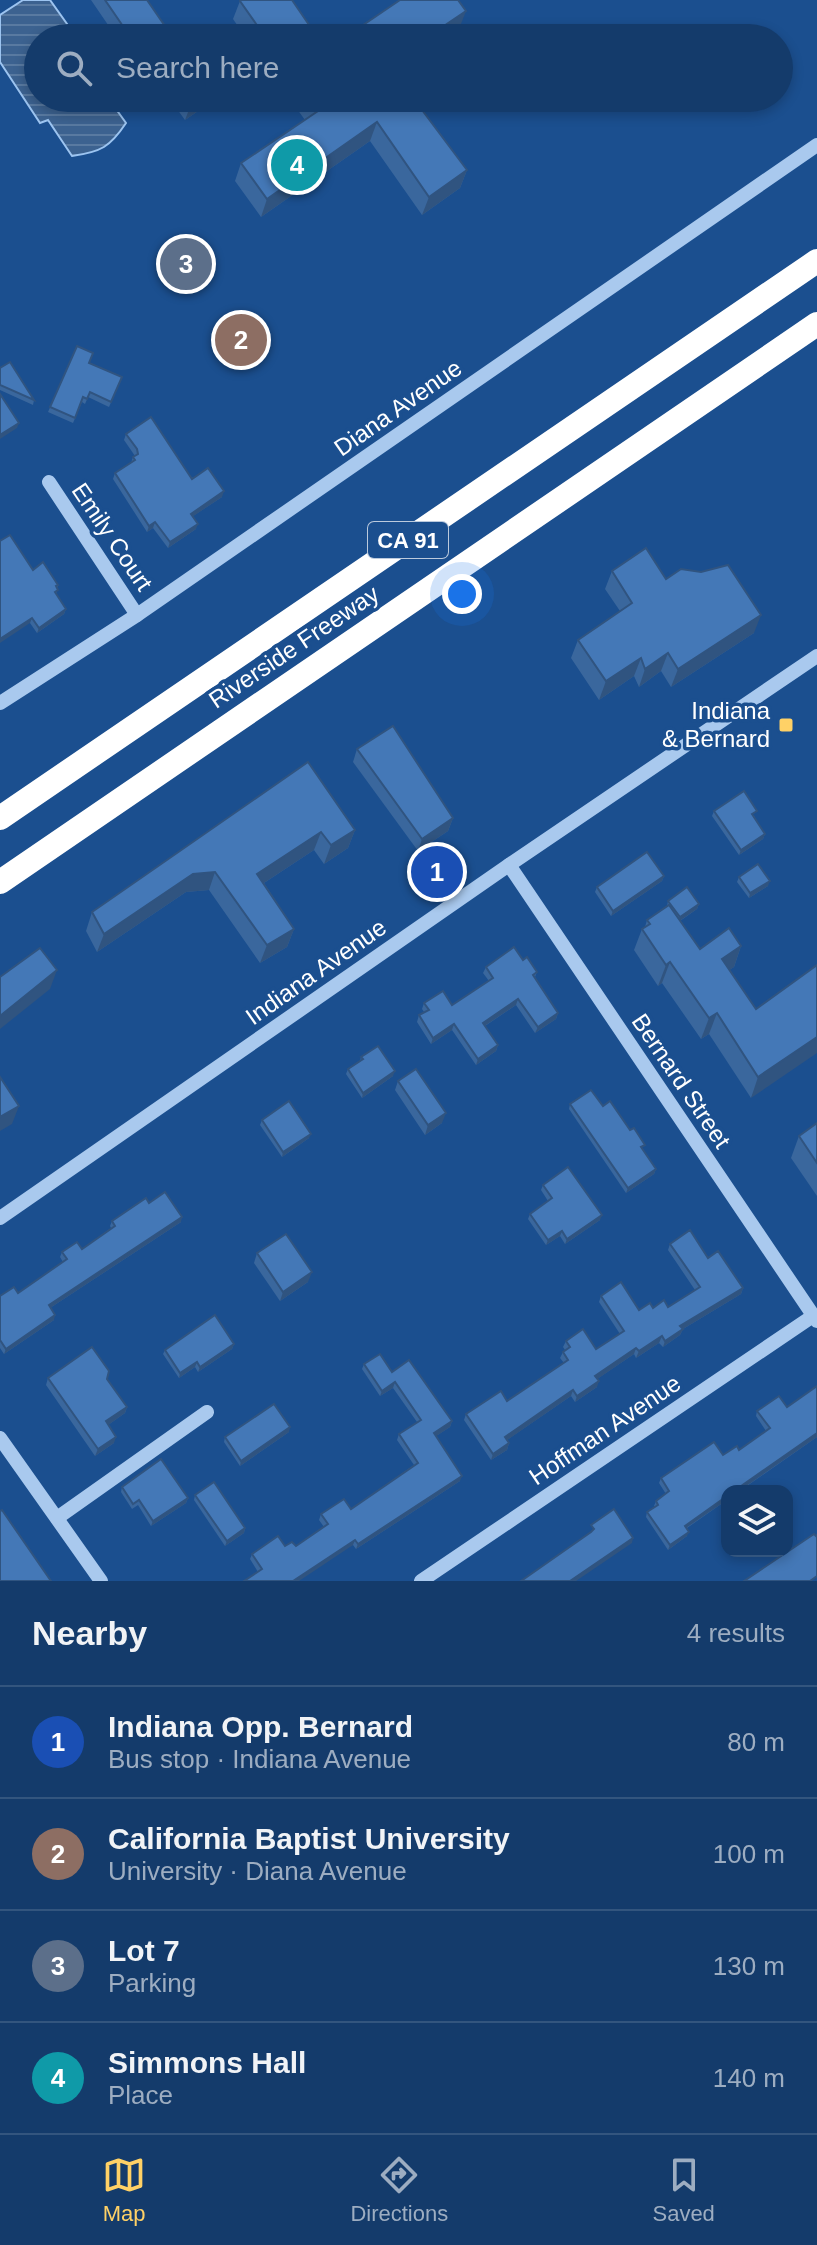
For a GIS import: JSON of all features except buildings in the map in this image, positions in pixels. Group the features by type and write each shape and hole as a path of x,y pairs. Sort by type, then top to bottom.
{"highway":[{"name":"Riverside Freeway","path":"0,818 817,261"},
{"name":"Riverside Freeway","path":"0,882 817,324"}],"street":[{"name":"Diana Avenue","path":"0,703 137,615 817,145"},
{"name":"Emily Court","path":"49,482 137,615"},
{"name":"Indiana Avenue","path":"0,1218 817,656"},
{"name":"Bernard Street","path":"509,865 815,1318"},
{"name":"Hoffman Avenue","path":"421,1581 815,1318"},
{"path":"57,1518 207,1412"},
{"path":"0,1438 101,1581"}],"water":[{"path":"23,0 50,0 67,24 24,24 24,99 0,62 0,15"},
{"path":"33,112 118,112 126,123 104,147 72,156 48,120 40,123"}],"place":[{"name":"Simmons Hall","path":"297,165"},
{"name":"Lot 7","path":"186,264"},
{"name":"California Baptist University","path":"241,340"},
{"name":"Indiana & Bernard","path":"786,725"},
{"name":"Indiana Opp. Bernard","path":"437,872"}]}
